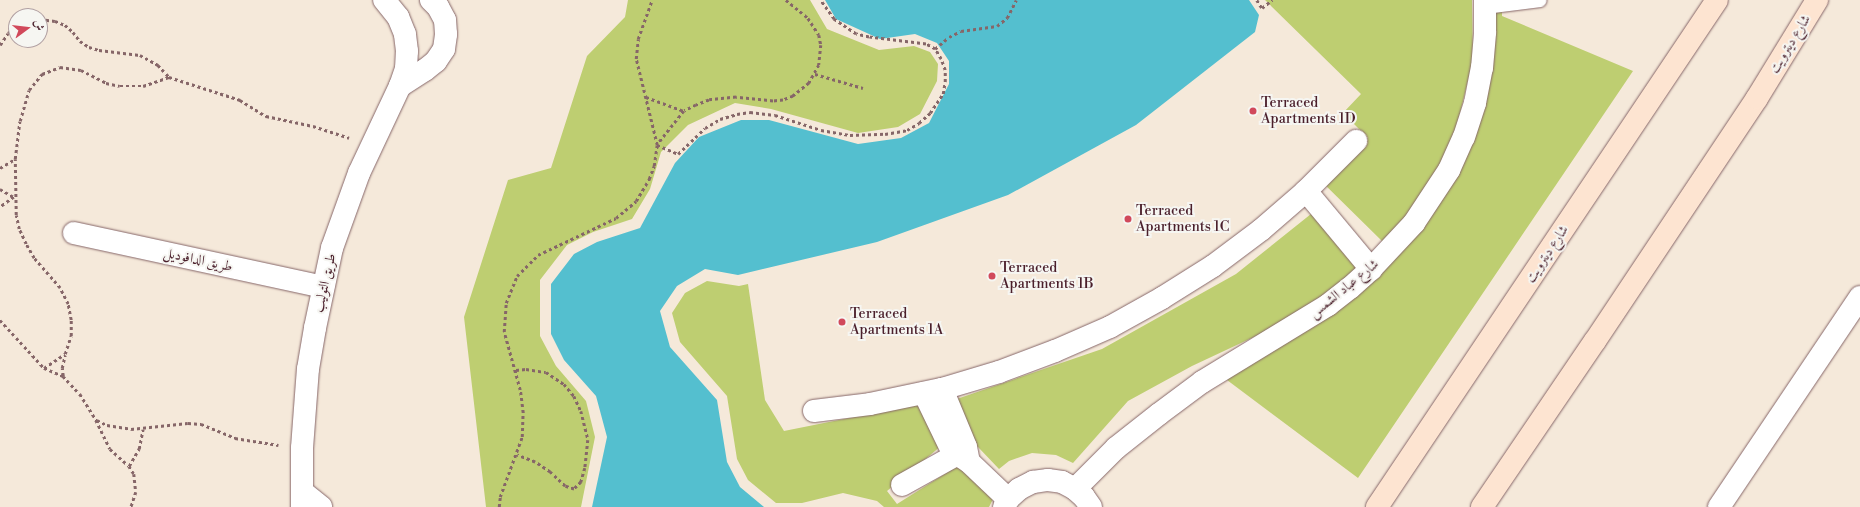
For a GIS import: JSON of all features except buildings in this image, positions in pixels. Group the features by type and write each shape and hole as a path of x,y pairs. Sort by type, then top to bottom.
{"street":[{"name":"طريق التوليب","path":"321,507 303,500 302,448 308,369 323,287 332,248 344,210 371,145 400,86 408,52 405,34 398,17 384,0"},
{"path":"400,86 436,61 444,49 446,34 445,20 438,7 431,0"},
{"name":"شارع ديترويت","path":"1377,507 1717,0"},
{"name":"شارع ديترويت","path":"1482,507 1757,98 1818,0"},
{"name":"شارع عباد الشمس","path":"1075,489 1116,448 1202,382 1328,305 1372,269 1414,223 1433,197 1449,170 1464,137 1475,103 1482,68 1485,4"},
{"path":"814,411 870,404 933,391 999,372 1055,351 1110,327 1162,298 1213,266 1261,230 1306,191 1356,141"},
{"path":"1306,191 1372,269"},
{"name":"طريق الدافوديل","path":"74,233 323,287"},
{"path":"1719,507 1860,297"},
{"path":"933,391 948,445 1006,503 1019,489 1033,482 1048,480 1062,482 1075,489 1084,497 1091,507"},
{"path":"902,485 962,458"}],"lane":[{"path":"1485,4 1540,0"}],"path":[{"path":"499,507 500,497 517,455 522,437 523,414 516,370 507,347 504,318 506,303 518,276 538,255 616,218 627,211 636,201 649,179 654,166 657,145 636,59 638,39 652,0"},
{"path":"657,145 684,111 696,105 722,98 736,97 772,101 783,100 802,90 815,74 821,55 819,35 808,18 786,0"},
{"path":"657,145 678,154 705,128 720,119 750,112 775,115 821,130 850,136 884,134 907,130 919,123 930,113 942,94 944,70 941,59 935,49 926,44 869,38 856,34 834,19 820,0"},
{"path":"935,49 949,37 961,31 997,26 1007,18 1016,0"},
{"path":"1257,0 1262,8 1272,0"},
{"path":"48,20 56,21 64,25 73,32 80,42 89,47 99,50 140,55 158,65 169,77 240,100 266,116 313,126 371,145"},
{"path":"0,45 8,33"},
{"path":"63,376 62,361 71,336 71,320 68,304 60,288 34,258 26,244 19,229 14,197 15,159 20,121 29,90 42,74 50,70 71,68 81,70 106,83 134,86 152,84 169,77"},
{"path":"815,74 863,88"},
{"path":"646,97 684,111"},
{"path":"0,168 15,159"},
{"path":"0,189 14,197"},
{"path":"0,207 14,197"},
{"path":"0,320 44,368 63,376 80,394 96,420 110,449 129,466 134,474 136,492 131,507"},
{"path":"44,368 65,354"},
{"path":"516,370 526,369 546,372 564,384 574,396 581,411 588,440 585,468 581,482 574,489 565,486 550,472 535,462 517,455"},
{"path":"96,420 119,428 143,429 188,423 200,424 241,440 302,448"},
{"path":"129,466 139,449 143,429"}],"green space":[{"path":"628,0 810,0 827,29 879,50 914,46 930,52 938,64 937,81 920,114 898,127 858,133 771,109 735,103 688,125 661,152 650,189 632,219 593,232 567,245 540,280 540,336 556,366 586,401 595,437 581,507 486,507 464,317 508,180 551,168 587,56 625,17"},
{"path":"1265,0 1472,0 1473,60 1453,142 1410,218 1384,243 1318,178 1368,138 1343,113 1361,94"},
{"path":"1486,0 1502,0 1502,16 1633,71 1358,478 1215,371 1308,328 1466,147"},
{"path":"1321,206 1372,256 1301,315 1192,366 1128,401 1073,463 1056,455 1032,453 1009,461 999,469 958,426 951,401 1102,349 1236,274"},
{"path":"707,281 739,286 748,284 765,400 784,431 919,404 941,446 887,491 897,504 959,465 994,497 989,507 884,507 877,501 843,493 802,503 776,503 748,480 737,459 727,396 680,342 672,313 685,293"}],"water":[{"path":"825,0 1249,0 1259,15 1255,32 1136,125 1008,195 877,242 738,275 705,269 677,286 660,311 670,347 717,400 727,462 740,487 764,507 592,507 607,437 596,396 564,360 551,334 551,284 574,254 597,242 640,228 675,163 699,137 741,120 769,120 858,144 901,138 929,123 949,84 949,61 937,43 915,34 880,39 836,19"}],"place":[{"name":"Terraced Apartments 1D","path":"1253,111"},
{"name":"Terraced Apartments 1C","path":"1128,219"},
{"name":"Terraced Apartments 1B","path":"992,276"},
{"name":"Terraced Apartments 1A","path":"842,322"}]}
